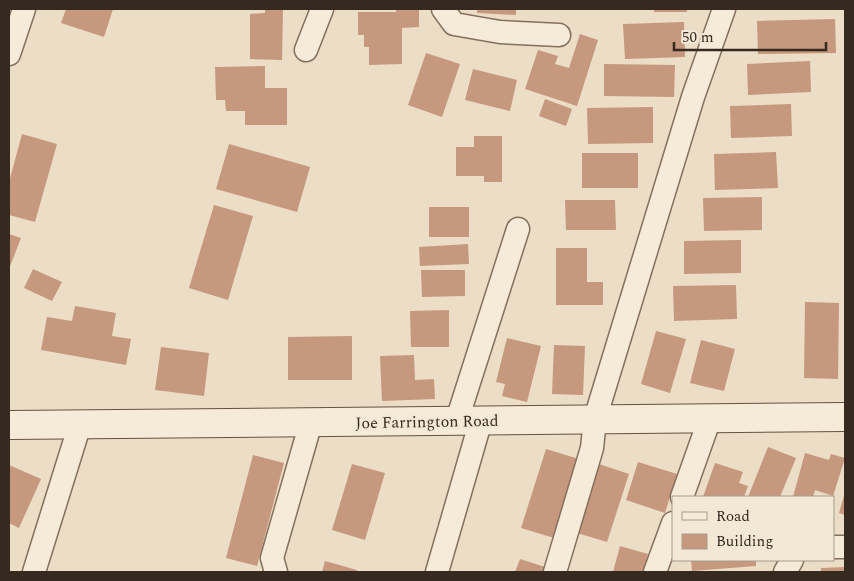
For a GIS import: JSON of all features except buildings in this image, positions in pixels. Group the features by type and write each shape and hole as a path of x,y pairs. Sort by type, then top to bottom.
{"main road":[{"name":"Joe Farrington Road","path":"9,424 845,417"}],"street":[{"path":"9,54 24,9"},
{"path":"306,50 322,9"},
{"path":"442,9 454,24 500,32 559,34"},
{"path":"555,572 592,448 595,419 693,97 724,9"},
{"path":"437,572 469,420 518,229"},
{"path":"682,496 710,418"},
{"path":"276,572 272,558 311,422"},
{"path":"34,572 80,424"},
{"path":"655,572 672,526"},
{"path":"785,572 791,561"}]}
